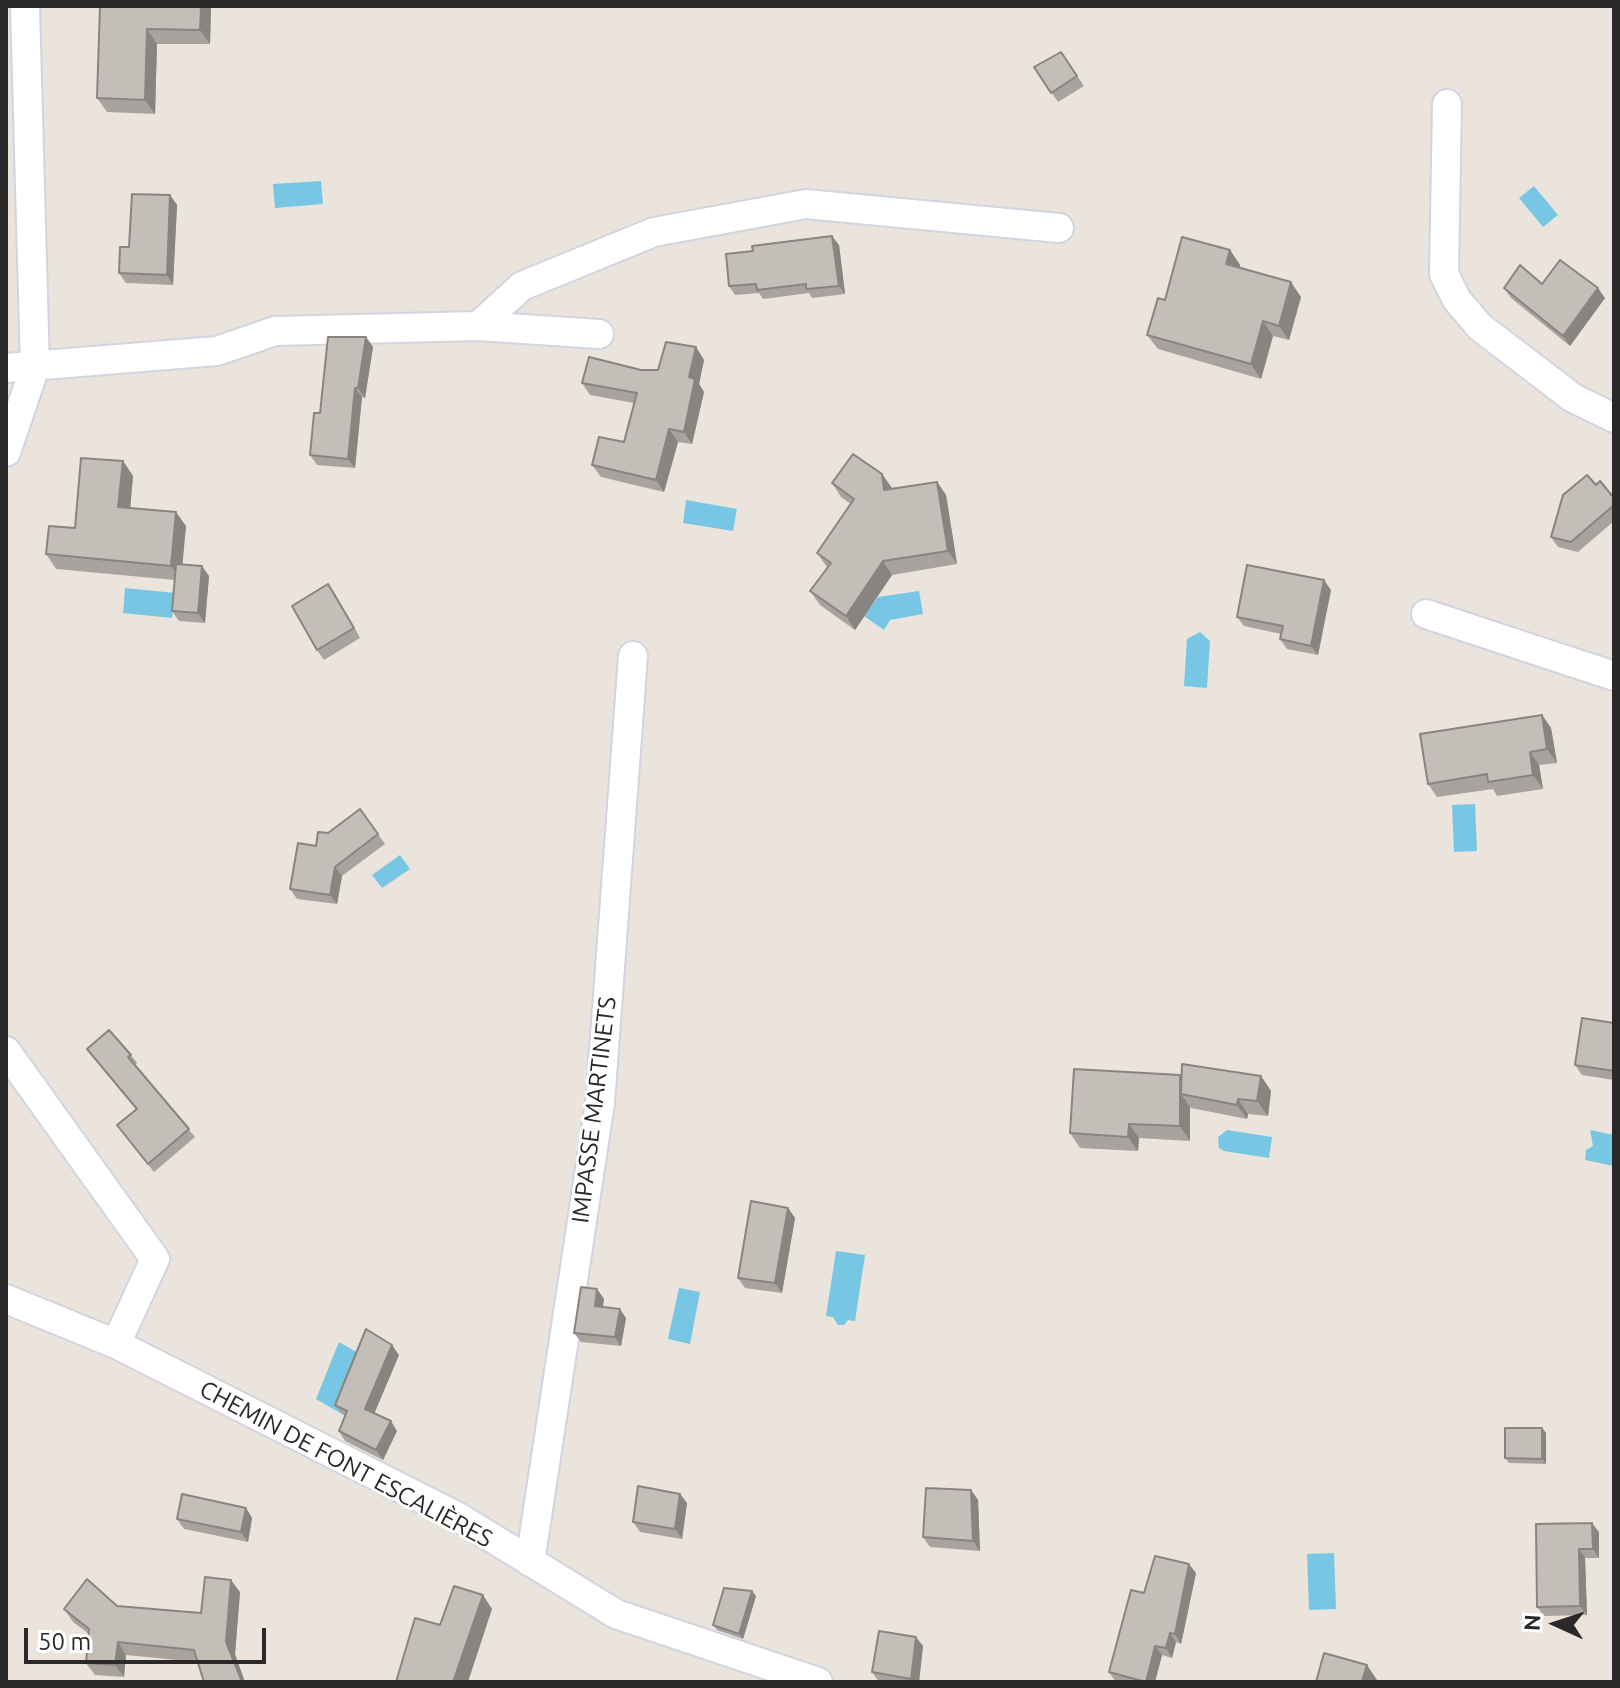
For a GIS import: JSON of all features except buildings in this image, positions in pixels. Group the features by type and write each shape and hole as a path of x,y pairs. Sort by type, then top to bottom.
{"street":[{"path":"6,452 35,367 25,6"},
{"path":"1447,104 1444,274 1457,300 1480,327 1573,398 1614,418"},
{"path":"478,326 522,286 654,232 806,204 1059,228"},
{"path":"6,368 217,351 275,331 478,326 599,334"},
{"path":"1426,614 1614,676"},
{"name":"IMPASSE MARTINETS","path":"530,1562 600,1103 633,656"},
{"path":"6,1051 155,1259 116,1344"},
{"name":"CHEMIN DE FONT ESCALIÈRES","path":"6,1299 116,1344 458,1517 616,1614 818,1682"}],"water":[{"path":"321,181 323,204 275,208 273,184"},
{"path":"1534,186 1558,215 1543,227 1519,198"},
{"path":"686,500 737,509 733,531 683,523"},
{"path":"125,588 175,593 172,618 123,613"},
{"path":"919,591 923,614 890,620 884,630 864,616 878,597"},
{"path":"1200,632 1210,641 1207,688 1184,686 1187,639"},
{"path":"1475,804 1477,851 1454,852 1452,805"},
{"path":"400,855 410,869 382,888 372,875"},
{"path":"1227,1130 1272,1137 1269,1158 1219,1148 1218,1137"},
{"path":"1590,1130 1614,1135 1614,1166 1585,1160 1586,1150 1593,1146"},
{"path":"836,1251 865,1255 855,1321 848,1320 844,1325 838,1325 833,1317 826,1316"},
{"path":"679,1288 700,1292 690,1344 668,1339"},
{"path":"339,1342 365,1357 342,1414 316,1399"},
{"path":"1334,1553 1336,1609 1309,1610 1307,1554"}]}
